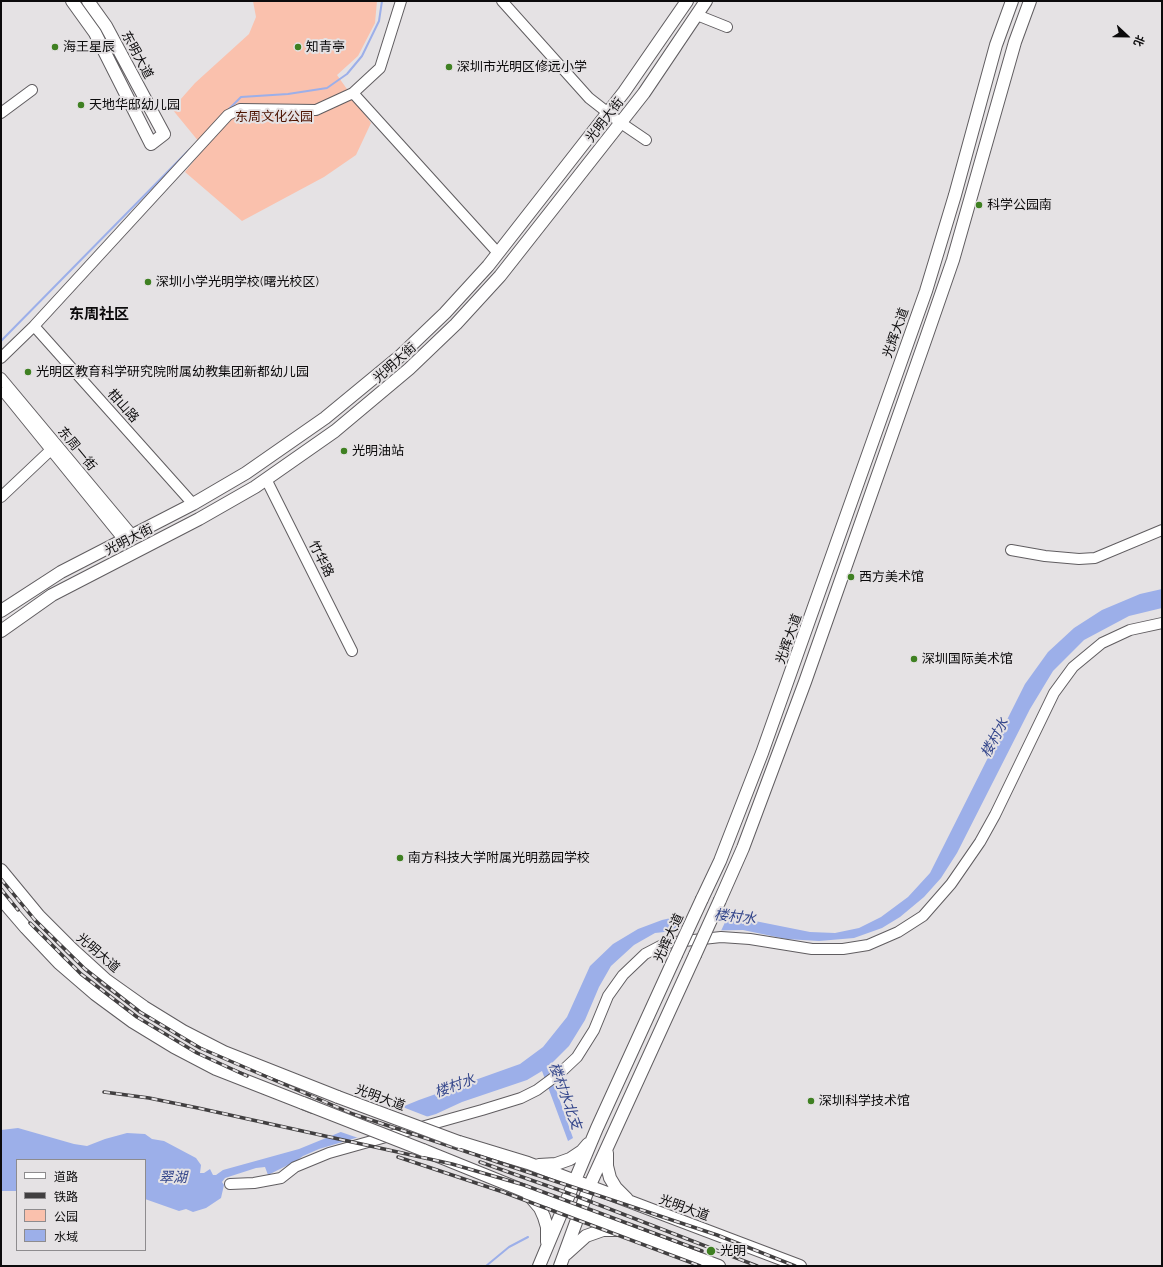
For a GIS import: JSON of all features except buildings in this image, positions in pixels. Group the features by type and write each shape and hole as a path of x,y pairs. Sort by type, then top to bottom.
{"main road":[{"name":"东明大道","path":"72,1 95,33 151,144 164,134 106,26 88,1"},
{"name":"光明大街","path":"2,609 44,582 193,504 273,456 358,392 436,322 498,253 649,59 688,1"},
{"name":"光明大街","path":"1,631 58,592 199,519 266,479 363,409 409,369 456,324 500,276 621,124 662,68 706,1"},
{"name":"光辉大道","path":"540,1262 574,1181 720,861 762,753 805,637 926,291 955,195 996,45 1012,1"},
{"path":"561,1264 589,1187 743,848 805,682 952,260 1015,42 1030,1"},
{"name":"光明大道","path":"1,870 39,916 106,980 144,1007 183,1031 224,1052 338,1098 459,1142 528,1163 800,1266"},
{"path":"1,899 42,946 77,978 114,1008 153,1035 195,1058 238,1078 350,1121"},
{"path":"303,1103 579,1213 719,1266"},
{"path":"528,1163 542,1165 556,1164 570,1159 582,1151 598,1128"},
{"path":"609,1144 607,1166 610,1178 623,1197 633,1204"},
{"path":"516,1188 534,1199 544,1217 547,1237 540,1262"},
{"path":"561,1264 572,1247 590,1234 612,1229 630,1232"}],"street":[{"path":"1,358 34,326 228,115 240,109 316,110 353,93 380,68 401,1"},
{"path":"502,1 589,98 621,124 646,140"},
{"path":"698,15 728,27"},
{"path":"1,113 32,90"},
{"path":"353,93 498,253"},
{"name":"柑山路","path":"34,326 193,504"},
{"name":"东周一街","path":"1,378 54,448 128,538"},
{"name":"东周一街","path":"1,389 54,448"},
{"path":"1,497 54,448"},
{"name":"竹华路","path":"266,479 352,651"},
{"path":"1011,550 1045,556 1078,559 1095,558 1162,530"},
{"path":"230,1184 254,1183 281,1178 295,1167 329,1153 482,1110 521,1098 537,1090 560,1073 577,1057 594,1030 608,996 623,975 645,954 666,943 721,937 750,939 812,949 843,949 868,945 898,932 923,916 951,884 980,842 995,815 1054,693 1073,667 1102,643 1130,630 1162,623"}],"green space":[{"name":"东周文化公园","path":"253,1 377,1 375,23 358,56 337,75 371,123 356,155 324,177 242,221 185,172 204,148 172,109 195,83 249,34 256,17"}],"water":[{"name":"翠湖","path":"1162,589 1162,608 1129,616 1084,640 1053,671 1030,709 957,853 941,878 924,897 900,917 882,928 854,938 819,941 786,939 743,930 674,931 655,933 634,945 611,966 599,987 585,1020 569,1046 548,1067 573,1138 568,1141 542,1071 527,1080 462,1102 436,1114 319,1149 268,1175 265,1167 256,1168 225,1178 222,1182 224,1185 221,1198 206,1208 193,1212 186,1209 179,1211 146,1199 146,1159 16,1159 16,1191 1,1191 1,1130 18,1128 74,1144 87,1146 127,1133 145,1134 152,1139 164,1141 196,1158 201,1165 200,1173 204,1173 210,1169 213,1175 216,1175 223,1170 299,1149 419,1100 520,1064 543,1047 567,1017 590,966 613,944 638,929 662,920 680,916 727,918 750,920 810,932 835,933 859,928 881,917 908,897 930,873 1025,684 1048,652 1074,628 1102,610 1140,594"}],"pier":[{"path":"682,914 728,916 720,933 673,933"},
{"path":"400,1106 431,1118 361,1139 338,1131"}],"waterway":[{"path":"229,109 241,97 288,94 327,88 347,74 362,56 379,21 382,1"},
{"path":"1,341 190,149"},
{"name":"楼村水北支","path":"486,1266 509,1247 528,1237"}],"railway":[{"path":"1,879 35,920 85,969 140,1012 200,1048 353,1114 717,1235 795,1266"},
{"path":"1,889 18,910"},
{"path":"30,923 81,974 137,1017 197,1053 247,1076"},
{"path":"104,1092 149,1098 198,1108 452,1164 524,1185 702,1251"},
{"path":"398,1157 503,1192 700,1266"},
{"path":"480,1162 576,1196 757,1266"}],"place":[{"name":"海王星辰","path":"55,47"},
{"name":"知青亭","path":"298,47"},
{"name":"深圳市光明区修远小学","path":"449,67"},
{"name":"天地华邸幼儿园","path":"81,105"},
{"name":"科学公园南","path":"979,205"},
{"name":"深圳小学光明学校(曙光校区)","path":"148,282"},
{"name":"光明区教育科学研究院附属幼教集团新都幼儿园","path":"28,372"},
{"name":"光明油站","path":"344,451"},
{"name":"西方美术馆","path":"851,577"},
{"name":"深圳国际美术馆","path":"914,659"},
{"name":"南方科技大学附属光明荔园学校","path":"400,858"},
{"name":"深圳科学技术馆","path":"811,1101"},
{"name":"光明","path":"711,1251"}],"district":[{"name":"东周社区","path":"99,314"}],"water label":[{"name":"楼村水","path":"995,738"},
{"name":"楼村水","path":"735,917"},
{"name":"楼村水","path":"455,1086"}]}
